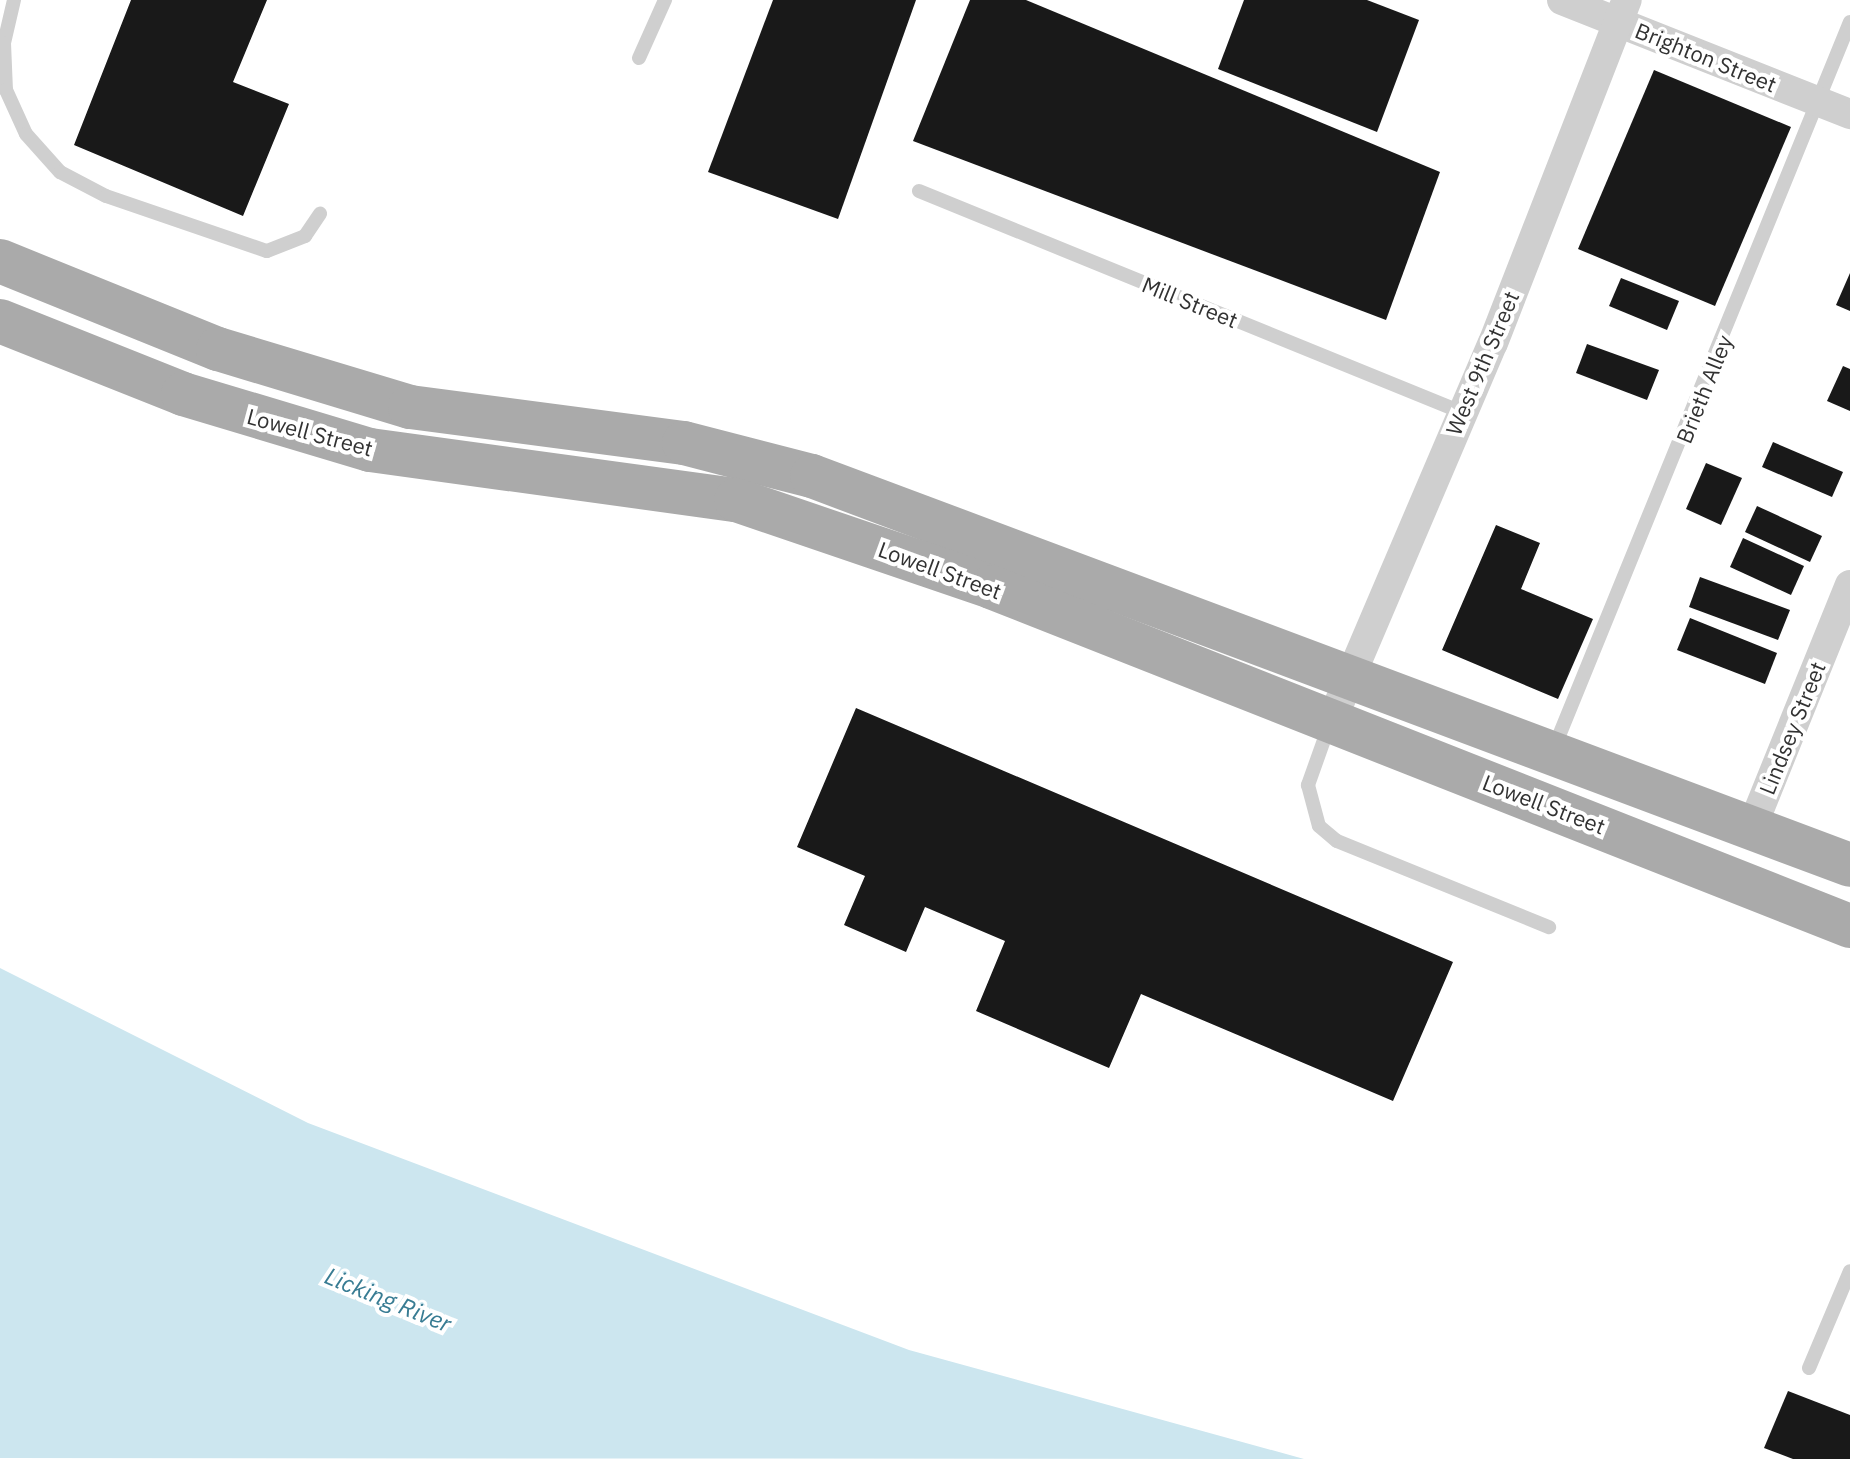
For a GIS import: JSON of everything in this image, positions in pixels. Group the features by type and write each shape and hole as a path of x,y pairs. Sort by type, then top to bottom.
{"main road":[{"name":"Lowell Street","path":"0,261 218,349 410,407 750,456 1351,673 1850,865"},
{"name":"Lowell Street","path":"0,321 183,394 370,450 736,500 991,587 1850,926"}],"street":[{"name":"Brighton Street","path":"1562,0 1622,10 1818,103 1850,114"},
{"name":"West 9th Street","path":"1331,722 1461,412 1622,10"},
{"name":"Lindsey Street","path":"1752,827 1850,585"}],"lane":[{"path":"14,0 4,43 6,90 26,134 60,172 106,196 267,251 305,236 320,214"},
{"path":"639,58 665,0"},
{"name":"Brieth Alley","path":"1551,752 1607,631 1850,22"},
{"name":"Mill Street","path":"919,191 1461,412"},
{"path":"1331,722 1308,785 1319,826 1337,841 1549,927"},
{"path":"1809,1368 1850,1271"}],"water":[{"name":"Licking River","path":"0,968 308,1123 909,1350 1304,1459 0,1458"}],"building":[{"path":"131,0 267,0 233,82 289,104 243,216 74,145"},
{"path":"773,0 916,0 838,219 708,172"},
{"path":"970,0 1026,0 1440,172 1386,320 913,141"},
{"path":"1244,0 1367,0 1419,20 1377,132 1218,69"},
{"path":"1654,70 1791,127 1715,306 1578,249"},
{"path":"1850,273 1850,311 1836,305"},
{"path":"1621,278 1679,301 1667,330 1609,306"},
{"path":"1587,344 1659,370 1647,400 1576,373"},
{"path":"1843,366 1850,369 1850,411 1827,401"},
{"path":"1773,442 1843,472 1832,497 1762,467"},
{"path":"1706,463 1742,478 1721,525 1686,509"},
{"path":"1757,506 1822,536 1810,562 1745,532"},
{"path":"1496,525 1540,543 1521,589 1593,619 1558,699 1442,650"},
{"path":"1743,538 1804,566 1791,595 1730,567"},
{"path":"1700,577 1790,610 1778,640 1689,607"},
{"path":"1690,618 1777,653 1765,684 1677,650"},
{"path":"856,708 1453,962 1393,1101 1141,994 1109,1068 976,1011 1005,941 925,907 906,952 844,925 865,876 797,847"},
{"path":"1788,1391 1850,1415 1850,1459 1793,1459 1764,1448"}]}
